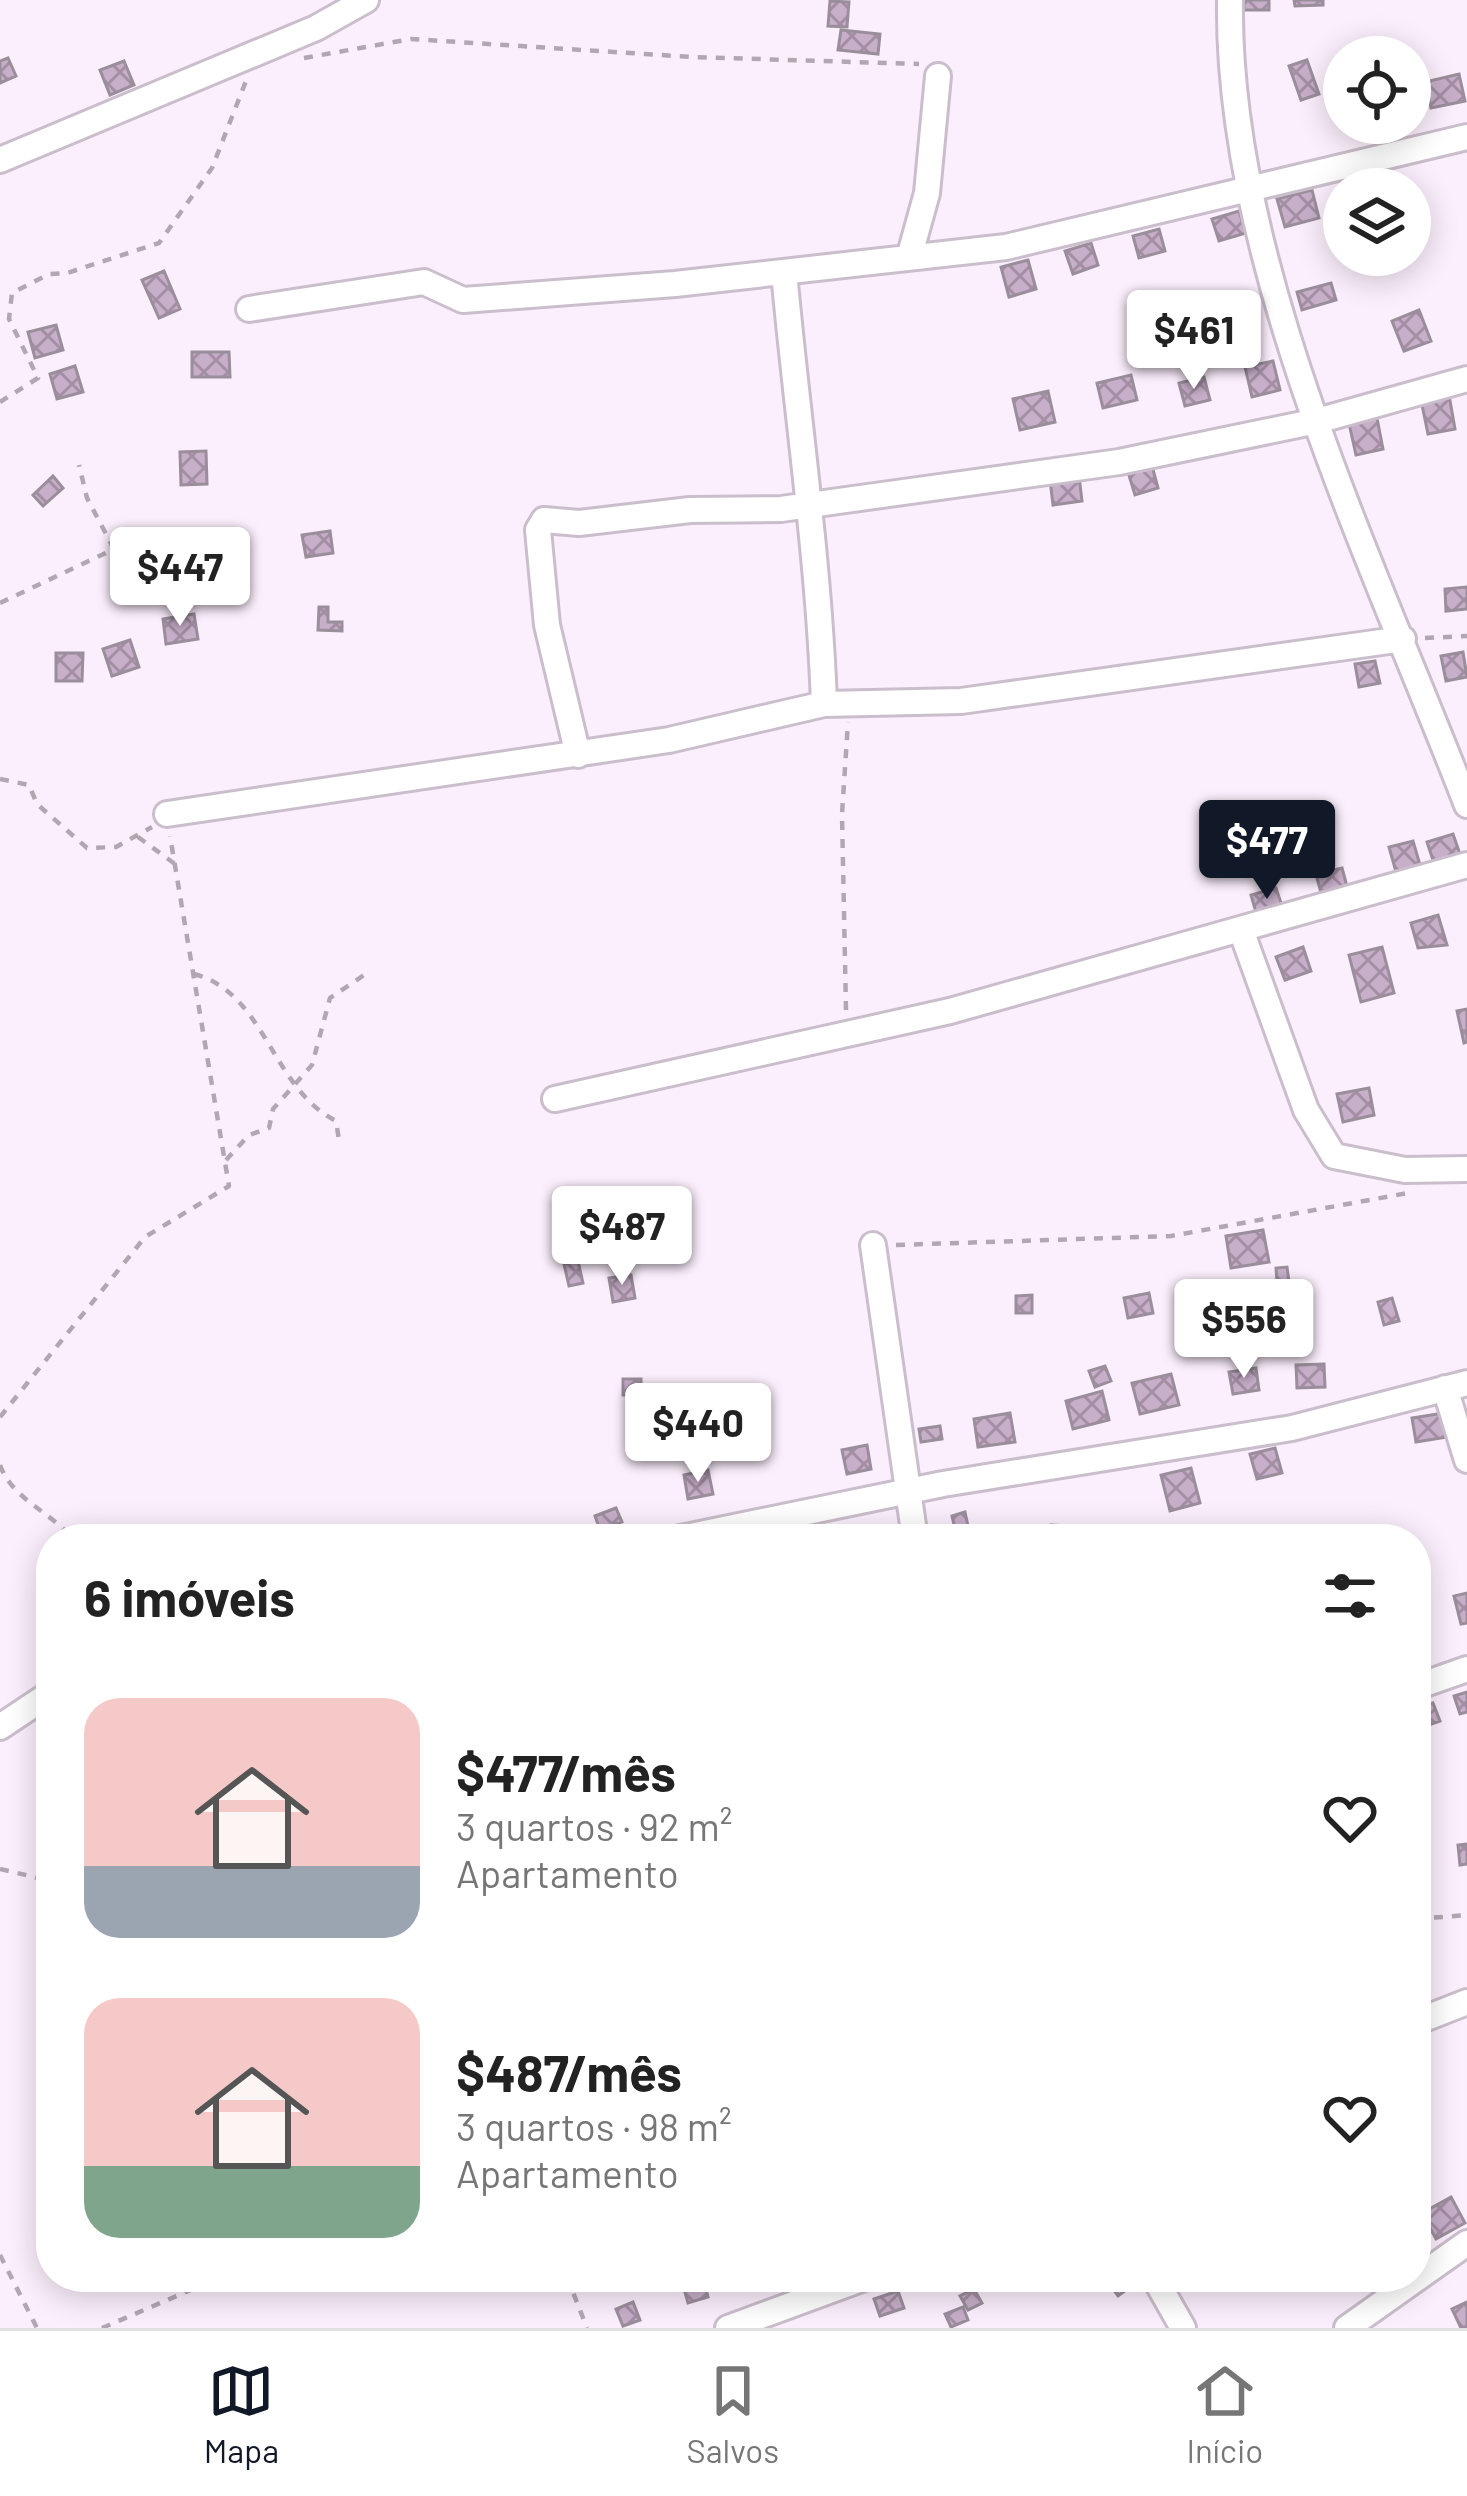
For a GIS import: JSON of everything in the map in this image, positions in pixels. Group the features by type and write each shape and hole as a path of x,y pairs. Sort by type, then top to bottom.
{"street":[{"path":"0,160 243,58 366,0"},
{"path":"1230,0 1229,60 1248,192 1317,421 1467,805"},
{"path":"909,258 927,193 938,76"},
{"path":"249,309 424,282 463,300 1006,247 1467,137"},
{"path":"784,272 805,504 837,705"},
{"path":"578,755 547,625 539,523 805,504 1119,461 1317,421 1467,379"},
{"path":"167,814 578,755 837,705 961,701 1403,639"},
{"path":"555,1100 846,1034 1467,865"},
{"path":"1241,930 1306,1110 1334,1156 1405,1170 1467,1168"},
{"path":"873,1245 913,1524"},
{"path":"749,1524 909,1491 1292,1428 1456,1386 1467,1460"},
{"path":"1431,1682 1467,1669"},
{"path":"0,1727 36,1703"},
{"path":"1431,2016 1467,2002"},
{"path":"1431,2268 1467,2243"},
{"path":"728,2328 826,2292"},
{"path":"1163,2292 1183,2328"},
{"path":"1347,2328 1398,2292"}],"path":[{"path":"287,58 345,54 411,39 692,57 916,63 929,65 938,76"},
{"path":"0,402 38,378 9,319 12,293 49,274 68,273 159,243 212,168 232,126 247,86 243,58"},
{"path":"0,603 114,549 87,498 79,465"},
{"path":"1403,639 1467,635"},
{"path":"837,705 846,1034"},
{"path":"0,779 29,785 37,804 87,848 116,847 167,814 229,1186 145,1238 0,1417"},
{"path":"138,837 175,864"},
{"path":"225,1161 249,1135 269,1128 273,1109 312,1065 330,998 370,971"},
{"path":"194,974 217,980 243,1005 269,1052 321,1114 336,1121 338,1140"},
{"path":"873,1245 1171,1236 1402,1197 1440,1169"},
{"path":"0,1465 27,1500 60,1524"},
{"path":"0,1869 36,1877"},
{"path":"1431,1917 1467,1915"},
{"path":"0,2255 37,2328"},
{"path":"102,2328 186,2292"},
{"path":"574,2292 587,2328"},
{"path":"23,2328 31,2316"}],"building":[{"path":"1244,0 1269,0 1269,10 1244,10"},
{"path":"1294,0 1323,0 1323,5 1295,6"},
{"path":"830,1 849,2 847,27 828,26"},
{"path":"841,30 880,34 878,54 838,50"},
{"path":"8,58 16,76 0,83 0,61"},
{"path":"1307,60 1319,94 1301,100 1289,66"},
{"path":"124,61 134,85 110,95 100,70"},
{"path":"1459,74 1465,101 1431,108 1431,81"},
{"path":"1312,190 1319,218 1285,227 1277,199"},
{"path":"1239,211 1246,233 1219,241 1212,219"},
{"path":"1159,229 1165,251 1139,258 1133,236"},
{"path":"1091,243 1098,265 1073,274 1065,251"},
{"path":"1028,260 1036,289 1009,297 1001,267"},
{"path":"164,271 180,309 159,318 142,280"},
{"path":"1331,283 1336,300 1302,310 1297,292"},
{"path":"1419,310 1431,341 1404,351 1392,321"},
{"path":"56,325 63,350 35,358 28,332"},
{"path":"192,352 229,352 230,377 192,377"},
{"path":"1273,361 1280,390 1252,397 1245,367"},
{"path":"75,366 83,392 57,399 50,374"},
{"path":"1131,375 1137,400 1103,408 1097,383"},
{"path":"1204,377 1210,400 1185,406 1179,383"},
{"path":"1048,391 1055,422 1020,430 1013,399"},
{"path":"1449,395 1455,429 1428,434 1421,400"},
{"path":"1376,413 1383,449 1356,455 1348,419"},
{"path":"206,451 207,484 181,485 180,452"},
{"path":"1151,462 1158,488 1135,495 1127,469"},
{"path":"53,476 63,488 43,506 33,495"},
{"path":"1079,476 1082,501 1053,505 1050,480"},
{"path":"330,531 333,553 306,557 302,535"},
{"path":"1467,587 1467,609 1446,611 1445,589"},
{"path":"319,607 328,607 328,622 342,622 342,631 318,630"},
{"path":"194,614 198,639 166,644 163,619"},
{"path":"130,640 139,667 112,676 103,649"},
{"path":"1463,652 1467,677 1446,681 1441,656"},
{"path":"56,653 83,653 82,681 56,681"},
{"path":"1375,661 1380,683 1359,687 1355,664"},
{"path":"1453,834 1460,854 1434,863 1427,842"},
{"path":"1413,841 1420,865 1396,872 1389,847"},
{"path":"1342,868 1348,890 1322,897 1316,874"},
{"path":"1276,888 1283,909 1257,916 1251,895"},
{"path":"1438,915 1447,945 1418,948 1411,923"},
{"path":"1303,947 1311,971 1285,980 1276,957"},
{"path":"1382,947 1394,993 1361,1002 1349,955"},
{"path":"1467,1009 1467,1042 1464,1043 1457,1011"},
{"path":"1369,1088 1374,1115 1343,1122 1337,1094"},
{"path":"1263,1230 1269,1262 1231,1268 1226,1236"},
{"path":"578,1261 583,1283 569,1286 564,1264"},
{"path":"1287,1267 1289,1282 1277,1283 1276,1268"},
{"path":"631,1275 635,1298 613,1302 609,1278"},
{"path":"1149,1293 1153,1313 1128,1318 1124,1298"},
{"path":"1032,1295 1032,1313 1016,1313 1016,1296"},
{"path":"1392,1298 1399,1321 1384,1325 1378,1302"},
{"path":"1324,1364 1325,1387 1297,1388 1296,1365"},
{"path":"1105,1366 1111,1381 1095,1387 1089,1371"},
{"path":"1256,1368 1259,1390 1233,1394 1229,1372"},
{"path":"1171,1374 1179,1405 1140,1414 1132,1383"},
{"path":"623,1379 641,1379 641,1395 623,1395"},
{"path":"1102,1391 1109,1420 1073,1429 1066,1401"},
{"path":"1010,1413 1015,1442 978,1447 974,1419"},
{"path":"1444,1413 1447,1437 1416,1442 1412,1418"},
{"path":"940,1426 942,1439 921,1442 919,1429"},
{"path":"867,1445 871,1469 847,1474 842,1450"},
{"path":"1275,1448 1282,1473 1257,1479 1250,1454"},
{"path":"1191,1468 1200,1503 1170,1511 1161,1475"},
{"path":"708,1470 713,1494 688,1499 684,1475"},
{"path":"616,1508 622,1522 598,1524 595,1516"},
{"path":"965,1512 968,1524 954,1524 952,1516"},
{"path":"1467,1593 1467,1623 1461,1624 1454,1596"},
{"path":"1467,1692 1467,1712 1460,1714 1454,1696"},
{"path":"1431,1704 1440,1721 1431,1724"},
{"path":"1467,1844 1467,1864 1460,1865 1458,1845"},
{"path":"1451,2197 1465,2223 1436,2239 1431,2208"},
{"path":"685,2292 707,2292 708,2297 688,2303"},
{"path":"898,2292 904,2308 880,2316 874,2299"},
{"path":"976,2292 982,2303 968,2310 960,2296"},
{"path":"633,2302 640,2320 623,2326 616,2309"},
{"path":"1467,2302 1467,2328 1461,2328 1452,2309"},
{"path":"963,2307 968,2320 951,2327 945,2314"}]}
